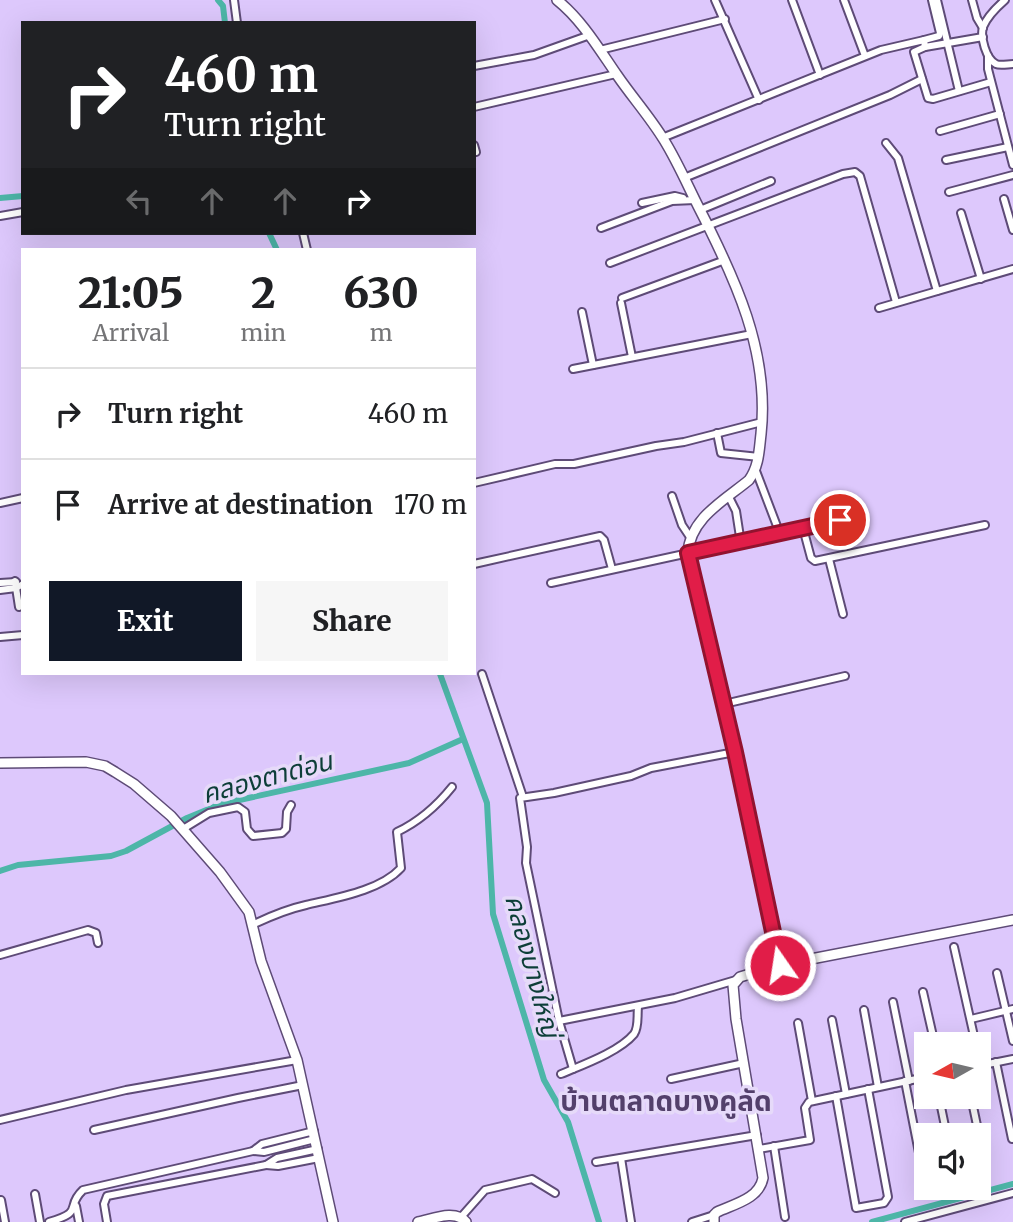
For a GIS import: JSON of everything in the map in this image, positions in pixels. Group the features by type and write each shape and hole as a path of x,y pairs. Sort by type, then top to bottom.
{"street":[{"path":"234,0 237,21"},
{"path":"558,0 590,35 662,138 684,178 690,200"},
{"path":"715,0 759,100"},
{"path":"792,0 820,75"},
{"path":"844,0 865,56"},
{"path":"934,0 948,43 959,91"},
{"path":"934,0 940,33 914,52 930,99 991,82"},
{"path":"972,0 983,28"},
{"path":"1005,0 993,11 983,28 983,37 991,82 1013,165"},
{"path":"600,50 725,19"},
{"path":"476,66 543,52 590,35"},
{"path":"662,138 865,56 909,42 948,43 983,37"},
{"path":"988,56 998,65 1013,64"},
{"path":"476,107 616,74"},
{"path":"684,178 890,95 922,79"},
{"path":"940,131 1000,114"},
{"path":"886,143 898,158 937,291"},
{"path":"946,160 1008,146"},
{"path":"610,263 843,174 858,173 897,302"},
{"path":"949,192 1013,175"},
{"path":"700,210 772,181"},
{"path":"642,203 675,195 690,200 700,210 740,294 761,375 762,422 755,471 749,480 701,520 690,537 688,553 735,752 780,965"},
{"path":"1004,199 1013,230"},
{"path":"601,228 672,201 690,200"},
{"path":"0,216 21,212"},
{"path":"961,213 981,279"},
{"path":"632,357 622,300 725,260"},
{"path":"879,308 1013,269"},
{"path":"582,312 593,365"},
{"path":"573,369 752,334"},
{"path":"476,483 555,464 574,464 684,442 762,422"},
{"path":"717,433 721,453 759,457"},
{"path":"755,471 780,534"},
{"path":"672,496 682,525 690,537"},
{"path":"729,497 736,511 740,537"},
{"path":"0,503 21,498"},
{"path":"551,583 840,520"},
{"path":"803,528 813,560 829,559 985,525"},
{"path":"476,564 600,536 604,540 612,569"},
{"path":"829,559 842,614"},
{"path":"0,583 19,584"},
{"path":"0,590 19,584"},
{"path":"19,584 19,607"},
{"path":"0,636 21,635"},
{"path":"481,674 523,797"},
{"path":"723,704 845,676"},
{"path":"573,1069 559,1021 526,863 527,848 519,799 631,776 651,768 735,752"},
{"path":"0,763 77,762 105,766 134,784 171,816 220,872 249,912 254,924 261,961 297,1060 333,1222"},
{"path":"254,924 305,905 333,900 392,878 401,868 397,832 438,805 452,787"},
{"path":"181,828 209,813 239,807 245,812 247,830 253,836 282,833 286,829 287,812 291,805"},
{"path":"559,1021 638,1007 780,965 952,940 1013,920"},
{"path":"0,955 88,930 96,933 98,943"},
{"path":"952,940 974,1032"},
{"path":"997,973 1009,1010 1013,1041"},
{"path":"692,1222 714,1218 759,1190 763,1178 732,990 736,980"},
{"path":"923,992 932,1032"},
{"path":"893,1002 914,1125"},
{"path":"561,1074 596,1059 633,1035 637,1026 638,1007"},
{"path":"863,1010 878,1087"},
{"path":"971,1019 1009,1010"},
{"path":"832,1020 846,1094"},
{"path":"798,1023 812,1101"},
{"path":"991,1063 1013,1059"},
{"path":"0,1120 126,1090 297,1060"},
{"path":"996,1062 1012,1139"},
{"path":"671,1079 744,1063"},
{"path":"759,1149 810,1140 805,1108 806,1104 812,1101 914,1080"},
{"path":"94,1130 303,1085"},
{"path":"836,1096 856,1208 884,1203 888,1197 869,1089"},
{"path":"596,1162 757,1135"},
{"path":"49,1222 68,1216 82,1190 253,1151 264,1152 316,1144"},
{"path":"107,1222 104,1204 107,1196 266,1165 278,1166 316,1144"},
{"path":"774,1146 785,1217"},
{"path":"621,1158 631,1222"},
{"path":"418,1222 455,1215 464,1219 478,1196 491,1188 532,1180 555,1193"},
{"path":"905,1222 1013,1193"},
{"path":"35,1194 40,1222"},
{"path":"1,1200 5,1222"},
{"path":"76,1204 79,1222"}],"waterway":[{"name":"คลองบางใหญ่","path":"218,0 223,6 225,21"},
{"path":"0,198 21,196"},
{"name":"คลองบางใหญ่","path":"270,235 276,248"},
{"name":"คลองบางใหญ่","path":"440,675 487,803 493,914 544,1080 568,1122 599,1222"},
{"name":"คลองตาด่อน","path":"0,871 18,865 111,856 221,804 409,763 463,739"},
{"path":"872,1222 1013,1184"}],"district":[{"name":"บ้านตลาดบางคูลัด","path":"666,1101"}],"route":[{"path":"780,965 735,752 688,553 840,520"}]}
